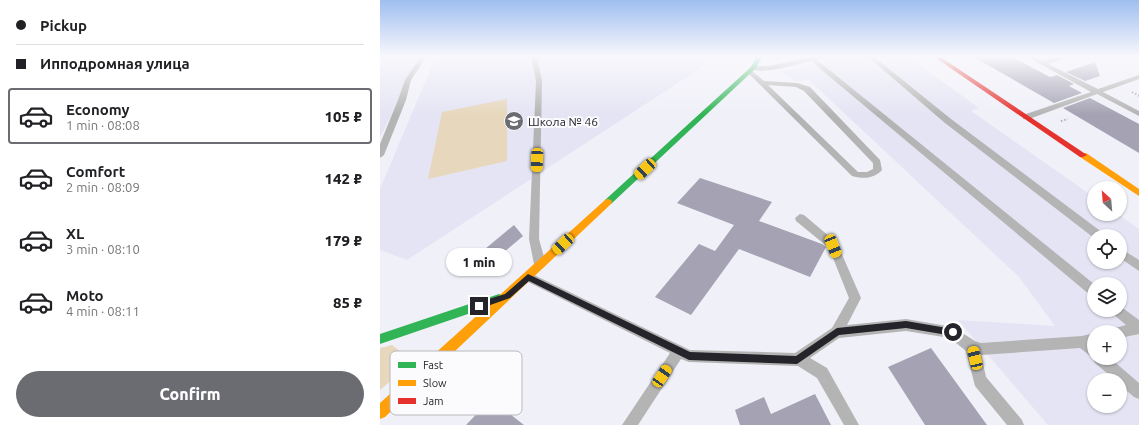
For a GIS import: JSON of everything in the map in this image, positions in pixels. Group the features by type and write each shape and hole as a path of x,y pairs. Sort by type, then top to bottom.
{"street":[{"path":"447,351 746,76"},
{"path":"965,76 1139,193"},
{"path":"380,339 508,296"},
{"path":"380,412 390,403"}],"lane":[{"path":"380,155 411,76"},
{"path":"538,76 534,239 540,266"},
{"path":"756,76 762,83 855,174 862,176 872,174 877,170 877,162 807,89 797,85 762,83"},
{"path":"834,76 1087,285"},
{"path":"894,76 948,121 1090,229"},
{"path":"1067,76 1139,114"},
{"path":"1026,117 1139,78"},
{"path":"798,359 837,332 855,298 833,246 800,218"},
{"path":"1127,257 1139,266"},
{"path":"528,277 689,356 798,359 822,373 852,425"},
{"path":"1126,317 1139,328 1127,331"},
{"path":"837,332 906,325 953,332 972,347 981,349 1087,340"},
{"path":"972,347 980,381 1017,425"},
{"path":"629,425 679,351"},
{"path":"1108,365 1139,392"}],"shaded area":[{"path":"380,76 412,76 380,137"},
{"name":"Школа № 46","path":"428,76 689,76 407,260 380,250 380,189"},
{"path":"788,76 934,76 979,108 971,111 1087,192 1087,221 1127,220 1139,229 1139,425 1048,425 958,320 1055,326 1019,277 809,80 795,81"},
{"path":"507,99 507,161 428,179 442,112"},
{"path":"392,345 400,351 390,351 390,381 380,390 380,348"}],"building":[{"path":"1007,76 1059,76 1074,84 1069,86 1082,93 1054,103"},
{"path":"1074,76 1100,76 1085,81"},
{"path":"1090,98 1139,124 1139,153 1063,108"},
{"path":"700,178 772,202 759,221 822,244 826,247 810,277 739,249 691,315 655,297 699,244 715,251 734,225 677,203"},
{"path":"514,225 523,236 476,276 462,268"},
{"path":"931,348 987,425 925,425 888,367"},
{"path":"815,394 831,425 740,425 735,410 764,397 771,414"},
{"path":"476,415 511,415 524,425 466,425"}],"traffic: fast":[{"path":"608,202 745,76"},
{"path":"380,339 499,299"}],"traffic: slow":[{"path":"1083,155 1139,193"},
{"path":"446,351 608,202"},
{"path":"380,412 390,403"}],"traffic: jam":[{"path":"965,76 1083,155"}],"place":[{"name":"Школа № 46","path":"514,121"}],"route":[{"path":"479,306 508,296 528,277 689,356 797,360 837,332 906,325 953,332"}]}
